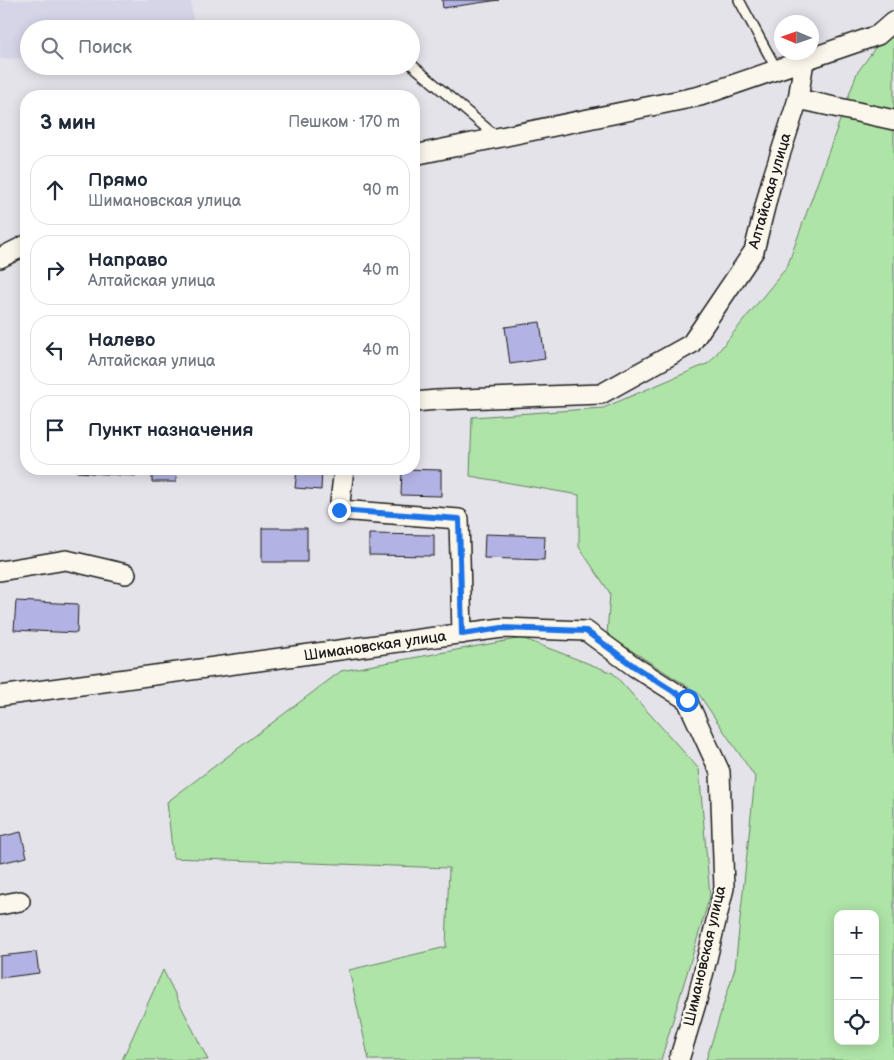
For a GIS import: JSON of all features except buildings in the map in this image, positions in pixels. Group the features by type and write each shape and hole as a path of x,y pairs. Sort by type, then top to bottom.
{"street":[{"path":"420,154 700,96 878,35 894,20"},
{"name":"Алтайская улица","path":"420,402 601,394 691,344 754,251 771,183 798,99 804,61"},
{"path":"798,99 894,120"},
{"path":"0,258 20,248"},
{"path":"343,475 339,510 459,519 462,634"},
{"path":"0,571 66,560 126,574"},
{"name":"Шимановская улица","path":"0,696 502,628 586,631 635,667 687,700 720,772 724,888 697,1000 679,1060"},
{"path":"0,905 20,901"}],"lane":[{"path":"739,0 778,70"},
{"path":"420,72 498,138"}],"shaded area":[{"path":"0,0 191,0 193,20 20,20 20,58 0,59"}],"green space":[{"path":"894,22 894,1060 706,1060 735,968 755,777 698,693 607,635 610,593 579,547 579,495 470,476 472,417 603,408 709,363 787,267 857,73"},
{"path":"522,638 613,673 699,769 710,896 661,1060 369,1060 349,970 446,947 449,868 173,858 167,802 341,671"},
{"path":"163,970 208,1060 122,1060"}],"route":[{"path":"339,510 459,519 462,634 502,628 586,631 635,667 687,700"}]}
